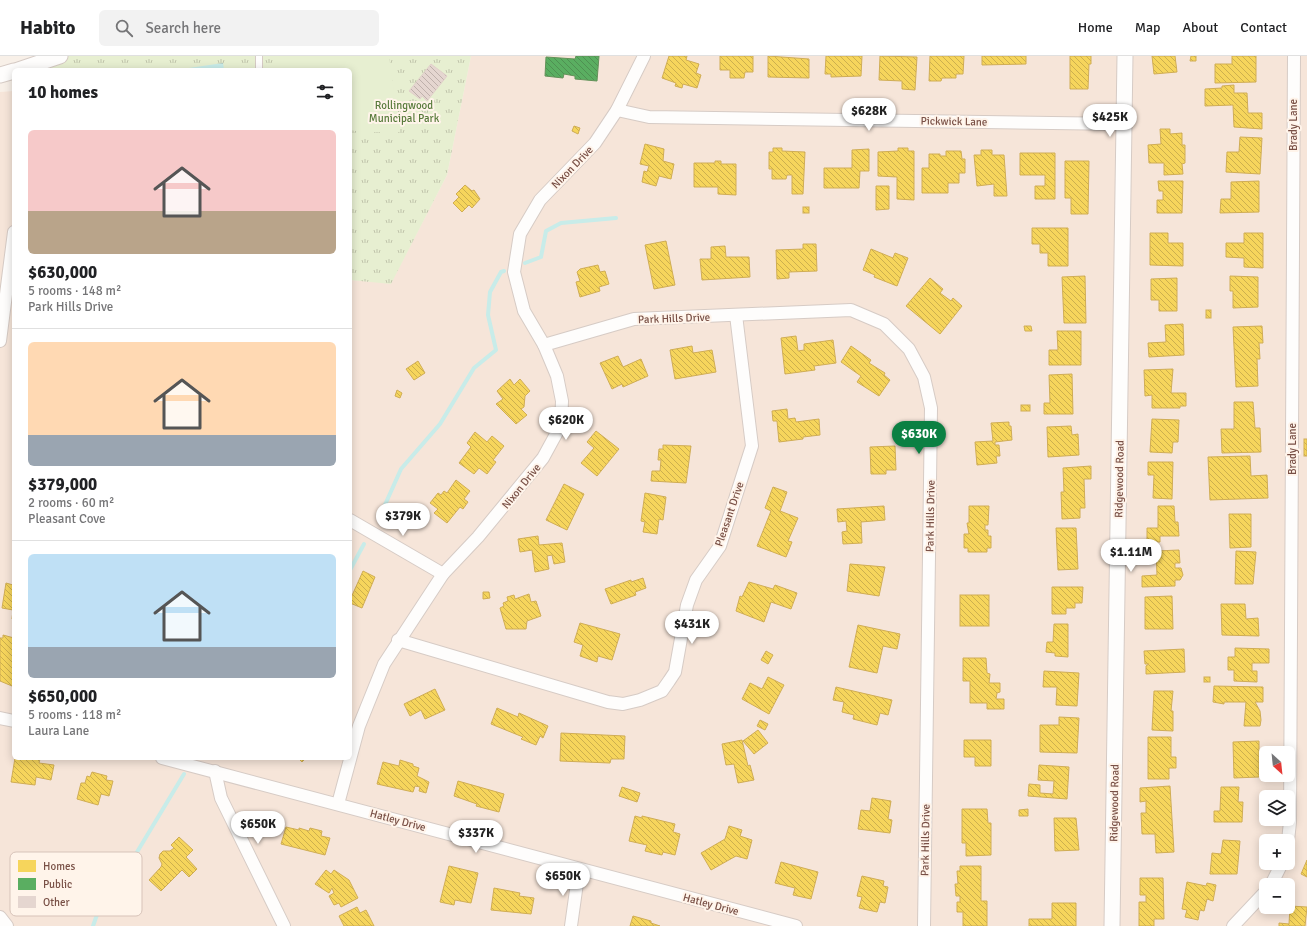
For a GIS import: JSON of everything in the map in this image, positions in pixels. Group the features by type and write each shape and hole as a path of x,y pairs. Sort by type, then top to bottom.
{"street":[{"path":"30,68 60,56"},
{"name":"Nixon Drive","path":"352,752 359,726 384,664 398,640 443,574 478,537 543,458 561,425 562,401 557,376 544,345 524,311 514,272 520,234 540,200 595,143 617,110 644,56"},
{"name":"Ridgewood Road","path":"1112,926 1125,56"},
{"name":"Brady Lane","path":"1289,834 1294,56"},
{"path":"0,75 12,72"},
{"name":"Pickwick Lane","path":"617,110 649,117 1124,124"},
{"path":"0,341 12,248"},
{"name":"Park Hills Drive","path":"544,345 634,319 851,310 884,324 909,349 924,377 932,408 924,926"},
{"name":"Pleasant Drive","path":"398,640 608,702 623,704 640,700 662,691 675,672 687,605 696,580 720,546 752,446 736,315"},
{"path":"352,521 443,574"},
{"path":"0,718 12,721"},
{"name":"Hatley Drive","path":"170,760 796,926"},
{"name":"Nixon Drive","path":"338,804 350,760"},
{"path":"215,771 221,798 284,926"},
{"path":"571,926 579,869"},
{"path":"1234,926 1259,899"},
{"path":"0,917 8,926"}],"lane":[{"path":"259,56 259,68"}],"shaded area":[{"path":"471,56 1307,56 1307,926 0,926 0,92 12,91 12,760 352,760 352,280 391,283 447,175"}],"green space":[{"name":"Rollingwood Municipal Park","path":"60,56 471,56 447,175 391,284 352,280 352,68 35,68"},
{"path":"279,56 389,56 400,132 362,132 352,130 352,68 281,68"}],"water":[{"path":"223,63 224,68 189,68"}],"building: Homes":[{"path":"669,56 687,56 686,60 699,64 696,73 701,75 697,88 683,84 682,88 675,86 676,83 662,78"},
{"path":"720,56 753,56 753,72 745,72 744,78 730,78 730,70 720,70"},
{"path":"768,56 809,59 809,78 768,77"},
{"path":"826,56 862,56 861,76 831,77 831,74 825,74"},
{"path":"880,56 917,57 915,90 902,89 902,81 879,80"},
{"path":"930,56 964,56 963,74 956,74 956,78 942,78 941,81 929,81"},
{"path":"982,56 1026,56 1026,64 982,65"},
{"path":"1070,56 1091,56 1091,64 1089,64 1088,89 1070,89"},
{"path":"1152,56 1175,56 1177,72 1154,74"},
{"path":"1191,56 1196,56 1196,61 1190,61"},
{"path":"1232,56 1256,56 1256,82 1215,83 1215,64 1232,64"},
{"path":"1234,85 1234,93 1247,93 1248,113 1262,113 1262,129 1234,127 1233,105 1205,106 1205,89 1222,88 1222,86"},
{"path":"574,126 580,128 578,134 572,131"},
{"path":"1160,129 1170,129 1170,134 1182,133 1182,145 1185,145 1185,163 1182,164 1183,174 1164,175 1164,163 1149,163 1148,145 1161,144"},
{"path":"1240,137 1262,138 1260,174 1226,172 1227,152 1239,152"},
{"path":"645,144 664,149 663,161 674,164 671,179 659,176 656,186 642,182 644,171 647,172 649,166 640,164"},
{"path":"773,148 782,148 782,151 805,152 803,194 792,194 792,175 787,175 786,179 772,179 772,169 769,169 769,152 773,152"},
{"path":"898,148 908,148 908,151 914,151 914,200 897,199 897,177 878,176 878,152 898,151"},
{"path":"869,149 869,171 860,171 859,188 824,188 824,168 852,168 852,150"},
{"path":"981,150 992,150 992,155 1004,155 1007,196 994,196 994,184 977,186 974,155 981,155"},
{"path":"946,151 961,151 962,159 965,159 965,173 959,173 959,183 948,183 948,193 922,193 922,168 929,168 929,154 940,154 940,156 946,156"},
{"path":"1020,153 1055,153 1055,199 1035,199 1035,186 1045,186 1045,175 1020,175"},
{"path":"715,161 721,161 721,164 736,164 736,195 718,194 718,187 694,187 694,163 715,163"},
{"path":"1065,161 1089,161 1088,214 1071,214 1071,198 1065,198"},
{"path":"1158,181 1183,181 1182,213 1157,213 1157,200 1163,200 1163,191 1159,191"},
{"path":"1259,181 1259,212 1220,213 1221,199 1231,199 1231,182"},
{"path":"465,185 472,191 474,190 480,199 472,208 469,205 462,212 453,203 459,197 456,194"},
{"path":"876,186 889,186 889,209 876,210"},
{"path":"803,207 809,207 809,213 803,213"},
{"path":"1032,228 1068,228 1068,266 1048,266 1048,253 1040,253 1040,244 1032,244"},
{"path":"1150,233 1168,233 1168,243 1183,243 1183,266 1150,265"},
{"path":"1244,233 1263,233 1263,268 1244,267 1244,258 1226,257 1226,243 1244,243"},
{"path":"666,241 675,285 654,289 645,245"},
{"path":"803,244 816,244 817,271 789,272 789,278 777,279 776,250 803,249"},
{"path":"725,246 726,257 749,257 750,277 702,280 700,259 711,259 711,247"},
{"path":"871,249 893,258 895,253 908,258 897,286 874,277 875,275 863,270"},
{"path":"598,265 600,272 605,271 609,284 599,287 600,291 580,297 576,282 580,281 577,272 580,269"},
{"path":"1085,276 1086,323 1064,323 1062,277"},
{"path":"1230,276 1258,277 1258,307 1233,308 1233,291 1230,291"},
{"path":"930,278 943,289 940,293 951,301 953,298 962,306 940,334 906,306"},
{"path":"1177,278 1177,311 1159,311 1159,300 1151,300 1151,279"},
{"path":"1206,310 1211,310 1211,318 1206,318"},
{"path":"1183,324 1184,355 1149,357 1148,343 1166,342 1165,325"},
{"path":"1024,326 1031,326 1032,331 1025,331"},
{"path":"1262,326 1263,343 1259,343 1260,359 1257,359 1258,386 1236,387 1233,327"},
{"path":"1057,331 1081,331 1081,365 1049,365 1049,350 1058,350"},
{"path":"796,336 798,351 804,350 804,344 833,340 836,363 814,366 815,370 785,374 781,338"},
{"path":"692,346 693,353 712,350 716,372 675,379 670,350"},
{"path":"851,346 871,360 869,363 885,373 884,375 890,380 879,396 857,382 861,376 841,362"},
{"path":"618,356 623,367 641,359 648,376 623,387 622,384 612,389 600,363"},
{"path":"418,361 425,373 414,380 406,369"},
{"path":"1173,369 1171,393 1186,393 1186,406 1180,406 1180,408 1152,408 1152,395 1145,396 1144,370"},
{"path":"1072,374 1073,414 1044,414 1044,403 1050,403 1049,375"},
{"path":"510,379 514,385 520,379 530,391 525,396 524,407 521,409 527,415 516,424 496,404 503,399 497,391"},
{"path":"397,390 402,393 400,398 395,396"},
{"path":"1234,402 1253,402 1255,428 1260,428 1261,452 1222,453 1221,429 1234,429"},
{"path":"1021,405 1030,405 1030,411 1021,411"},
{"path":"787,409 788,419 795,418 796,422 819,419 820,435 779,442 777,421 773,421 772,411"},
{"path":"1152,419 1179,420 1178,442 1173,442 1172,453 1150,452"},
{"path":"1009,422 1009,426 1011,426 1012,440 995,442 995,445 999,445 1000,456 996,456 997,463 977,465 975,442 993,441 991,423"},
{"path":"1071,426 1072,435 1078,434 1079,455 1048,457 1047,427"},
{"path":"596,431 619,449 597,476 581,463 594,448 587,442"},
{"path":"475,432 487,442 492,436 504,446 493,460 496,462 487,474 479,468 474,474 459,463 471,447 467,443"},
{"path":"1304,439 1307,439 1307,456 1304,456"},
{"path":"663,445 691,446 686,483 651,481 652,471 660,471 661,460 658,460 659,449 663,449"},
{"path":"895,446 896,470 886,470 886,474 871,474 870,447"},
{"path":"1250,456 1251,476 1267,475 1268,498 1210,500 1208,457"},
{"path":"1148,462 1173,462 1172,499 1153,498 1154,475 1148,475"},
{"path":"1091,466 1091,479 1084,479 1085,508 1080,508 1080,518 1062,519 1061,492 1064,492 1063,468"},
{"path":"456,480 470,491 464,499 468,502 463,509 460,507 447,523 434,513 438,509 430,503 438,493 441,495 444,491 447,493"},
{"path":"564,484 584,494 567,530 546,520"},
{"path":"773,487 787,492 780,511 798,518 788,541 792,542 786,557 757,546 771,511 765,508"},
{"path":"645,493 666,497 663,520 659,519 657,534 643,532 645,522 641,521"},
{"path":"884,506 885,520 861,522 862,543 843,544 842,532 847,531 846,521 838,522 837,509"},
{"path":"969,506 989,506 988,525 985,525 985,530 988,530 988,536 991,536 991,548 987,548 987,552 968,552 968,548 964,548 964,534 969,534 967,523 969,523"},
{"path":"1158,506 1174,506 1175,522 1178,522 1179,536 1160,536 1160,542 1147,542 1147,528 1158,528"},
{"path":"1229,514 1251,514 1251,547 1230,548"},
{"path":"1056,528 1076,528 1078,569 1058,570"},
{"path":"538,536 539,545 562,543 565,562 554,564 552,555 547,556 549,569 535,572 532,550 520,552 518,539"},
{"path":"1179,550 1180,563 1175,563 1175,568 1181,568 1183,575 1180,580 1175,580 1175,586 1142,587 1142,576 1157,575 1156,551"},
{"path":"1236,551 1256,552 1253,584 1235,584"},
{"path":"850,564 885,567 879,596 847,591"},
{"path":"363,571 375,577 362,608 352,604 352,596"},
{"path":"643,578 646,588 635,592 636,595 611,604 605,589 631,580 631,582"},
{"path":"749,582 773,589 775,585 797,593 791,609 771,602 764,622 736,611 740,596 742,597"},
{"path":"6,583 12,585 12,610 2,608"},
{"path":"1052,587 1083,587 1082,603 1075,603 1075,608 1066,608 1066,614 1052,614"},
{"path":"483,592 489,592 490,598 483,599"},
{"path":"529,594 531,602 536,601 541,616 527,621 526,629 506,629 500,608 504,606 503,603 508,601 507,597 514,595 515,599"},
{"path":"960,595 989,595 989,626 960,626"},
{"path":"1172,596 1173,629 1145,629 1145,597"},
{"path":"1221,604 1245,604 1246,619 1258,618 1259,636 1222,635"},
{"path":"580,623 620,634 612,660 598,656 597,662 580,656 583,645 574,642"},
{"path":"1054,624 1068,624 1068,657 1055,656 1055,653 1046,652 1047,642 1053,642"},
{"path":"858,625 900,634 897,649 883,646 877,673 849,667"},
{"path":"3,635 12,637 12,686 0,681 0,638 3,638"},
{"path":"1235,648 1269,649 1269,663 1252,663 1252,671 1257,671 1257,682 1234,681 1234,670 1228,670 1228,657 1235,657"},
{"path":"1184,649 1185,672 1146,674 1146,666 1149,664 1145,664 1144,651"},
{"path":"766,651 773,655 768,664 761,660"},
{"path":"963,658 986,658 987,673 990,674 989,683 1000,683 1000,692 997,693 996,699 1004,699 1004,709 987,709 987,703 970,703 970,681 963,681"},
{"path":"1044,671 1079,673 1077,706 1056,705 1057,687 1043,687"},
{"path":"768,677 784,685 769,714 742,699 750,683 762,689"},
{"path":"1204,677 1210,677 1210,682 1204,682"},
{"path":"1214,686 1263,687 1263,702 1255,702 1260,711 1260,726 1244,726 1246,702 1224,702 1224,704 1213,702"},
{"path":"836,687 892,700 888,715 880,713 877,725 853,719 854,715 842,712 844,702 833,700"},
{"path":"435,689 445,710 425,719 421,710 410,716 404,704"},
{"path":"1154,691 1173,691 1171,711 1173,711 1173,731 1152,730"},
{"path":"497,708 518,717 519,713 548,726 543,738 540,736 536,745 521,739 523,737 491,724"},
{"path":"1059,717 1079,718 1077,753 1040,752 1040,725 1059,725"},
{"path":"760,720 768,724 765,730 757,726"},
{"path":"758,730 768,743 754,754 743,741"},
{"path":"561,733 625,736 624,759 611,759 610,763 560,761"},
{"path":"1148,737 1171,737 1171,757 1176,757 1176,768 1169,768 1169,779 1148,779"},
{"path":"742,740 748,766 750,765 754,780 738,783 734,764 726,765 722,744"},
{"path":"964,740 991,740 991,766 975,766 975,757 964,757"},
{"path":"1259,741 1259,777 1234,778 1233,742"},
{"path":"15,760 40,760 39,763 54,765 51,780 36,777 35,785 11,782"},
{"path":"400,760 413,764 413,766 419,768 417,776 429,782 426,793 419,791 420,787 415,786 413,792 377,784 383,762 399,766"},
{"path":"1039,765 1069,767 1067,799 1028,796 1029,784 1040,785 1040,793 1053,794 1054,781 1038,780"},
{"path":"92,772 107,776 106,780 113,781 109,796 101,794 98,805 77,799 81,783 85,783 87,776 90,777"},
{"path":"458,781 504,794 499,812 476,806 477,804 454,796"},
{"path":"1170,786 1174,852 1156,853 1155,834 1142,834 1141,813 1146,813 1146,801 1140,802 1140,788"},
{"path":"622,787 640,793 637,802 619,796"},
{"path":"1221,787 1239,787 1238,802 1243,802 1242,822 1214,822 1214,811 1220,811"},
{"path":"872,798 891,801 888,819 892,820 890,833 858,829 861,810 870,811"},
{"path":"962,809 987,809 988,823 991,823 991,855 966,856 966,843 962,843"},
{"path":"1028,809 1028,816 1019,816 1019,810"},
{"path":"635,816 642,818 642,816 675,824 673,832 680,834 675,855 663,852 662,855 645,851 647,845 629,841"},
{"path":"1054,818 1076,818 1079,850 1055,851"},
{"path":"729,826 742,830 740,836 752,840 747,859 736,856 711,870 701,853 725,839"},
{"path":"286,827 299,830 299,828 309,831 310,828 322,831 321,836 330,838 325,855 281,844"},
{"path":"179,837 193,850 186,857 197,869 189,877 182,870 161,891 149,880 161,867 162,864 159,858 160,854 163,851 170,851 174,848 171,845"},
{"path":"1223,840 1240,841 1237,874 1210,874 1212,853 1221,854"},
{"path":"1307,860 1307,877 1301,874"},
{"path":"781,862 818,872 811,899 793,895 795,888 775,883"},
{"path":"449,866 478,873 471,903 455,900 454,905 440,902"},
{"path":"960,866 981,866 981,901 987,901 987,926 963,926 963,912 957,912 957,902 960,902 960,896 956,896 955,884 958,884 957,871 960,871"},
{"path":"326,870 331,874 334,870 349,880 358,898 341,907 339,903 334,905 329,896 334,893 332,888 329,893 315,884"},
{"path":"862,876 884,881 883,886 888,887 885,903 880,902 877,912 859,908 862,897 857,896"},
{"path":"1140,878 1163,878 1164,919 1154,919 1154,926 1139,926 1139,902 1146,902 1146,895 1140,895"},
{"path":"1187,882 1206,886 1207,883 1216,885 1213,901 1207,899 1204,911 1200,910 1198,920 1185,917 1187,910 1182,909"},
{"path":"494,888 520,893 519,896 534,898 531,914 491,910"},
{"path":"1052,903 1076,903 1076,926 1029,926 1029,919 1052,919"},
{"path":"1295,906 1307,907 1305,926 1279,926 1279,923 1289,924 1290,914 1295,914"},
{"path":"357,907 360,913 366,910 374,926 344,926 339,916"},
{"path":"633,916 651,921 651,923 660,926 630,926"}],"building: Public":[{"path":"576,56 599,56 597,81 575,79 575,76 564,74 563,78 545,76 546,57 575,59"}],"building: Other":[{"path":"431,64 447,76 427,101 422,96 420,99 409,91"}],"waterway":[{"path":"525,263 541,257 546,231 561,223 616,218"},
{"path":"380,516 401,469 440,424 474,368 496,350 488,315 490,292 501,272 504,271"},
{"path":"352,566 364,544"},
{"path":"137,852 184,774"},
{"path":"93,926 97,916"}]}
